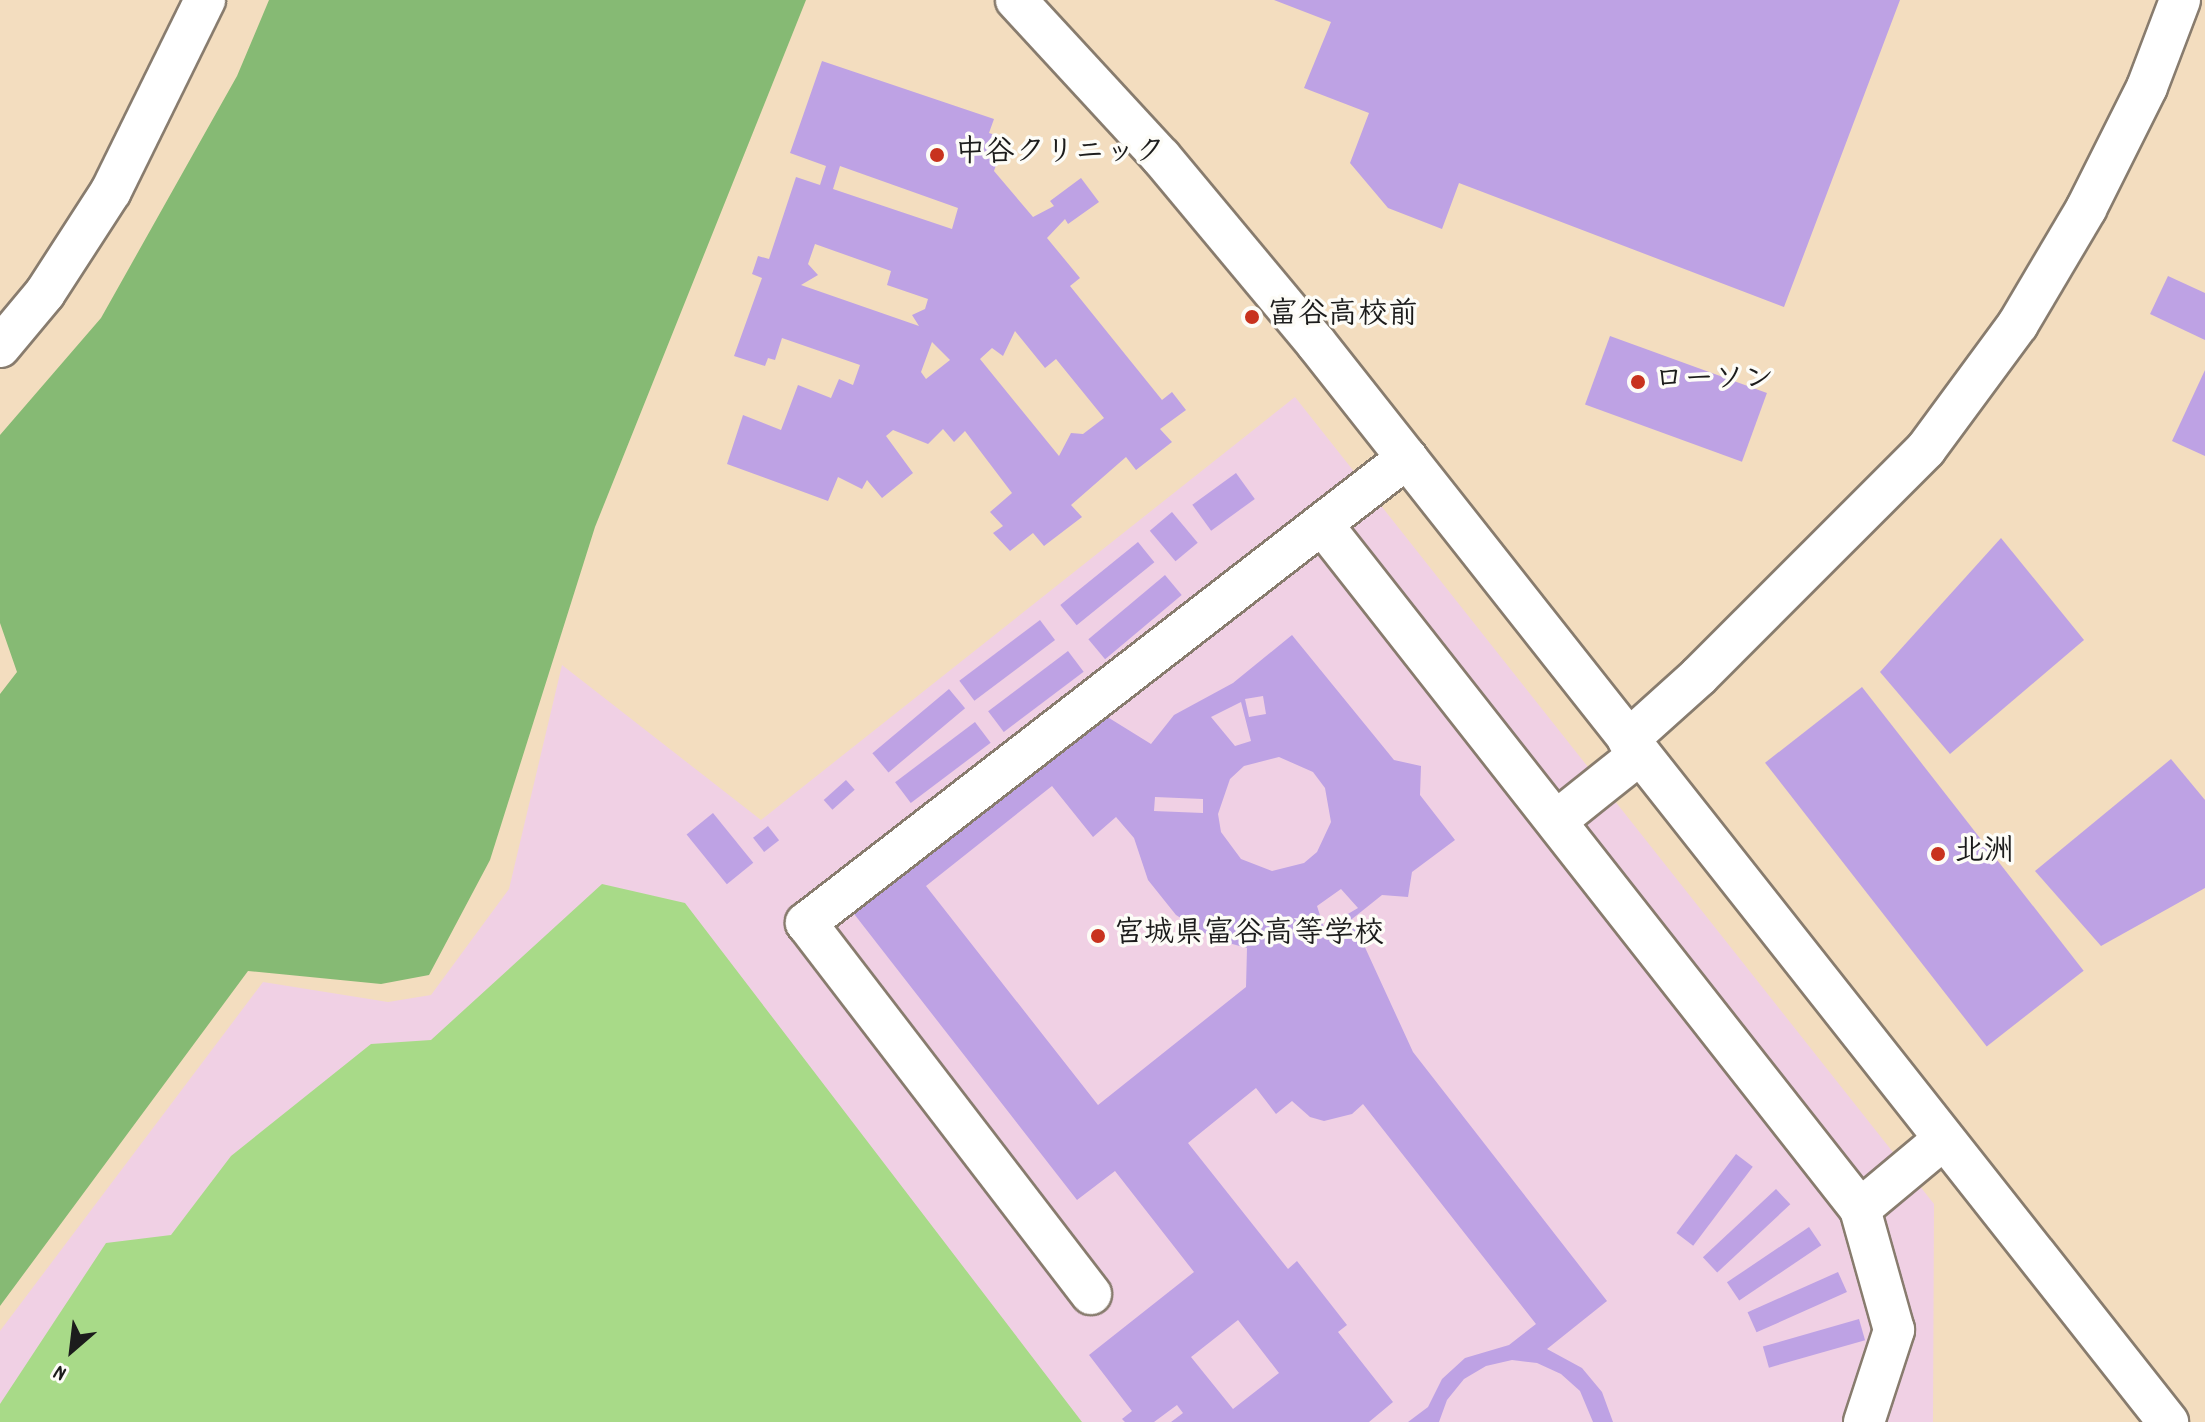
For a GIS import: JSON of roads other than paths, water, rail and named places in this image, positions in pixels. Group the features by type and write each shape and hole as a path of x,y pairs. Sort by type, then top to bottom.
{"street":[{"path":"0,347 45,293 111,191 205,0"},
{"path":"1016,0 1161,157 1407,458 2168,1422"},
{"path":"1556,821 1634,747 1699,676 1926,449 2018,324 2086,209 2147,87 2180,0"},
{"path":"1091,1294 806,923 1407,458"},
{"path":"1322,524 1860,1209 1894,1330 1864,1417"},
{"path":"1860,1209 1944,1139"}],"place":[{"name":"中谷クリニック","path":"937,155"},
{"name":"富谷高校前","path":"1252,317"},
{"name":"ローソン","path":"1638,382"},
{"name":"北洲","path":"1938,854"},
{"name":"宮城県富谷高等学校","path":"1098,936"}]}
